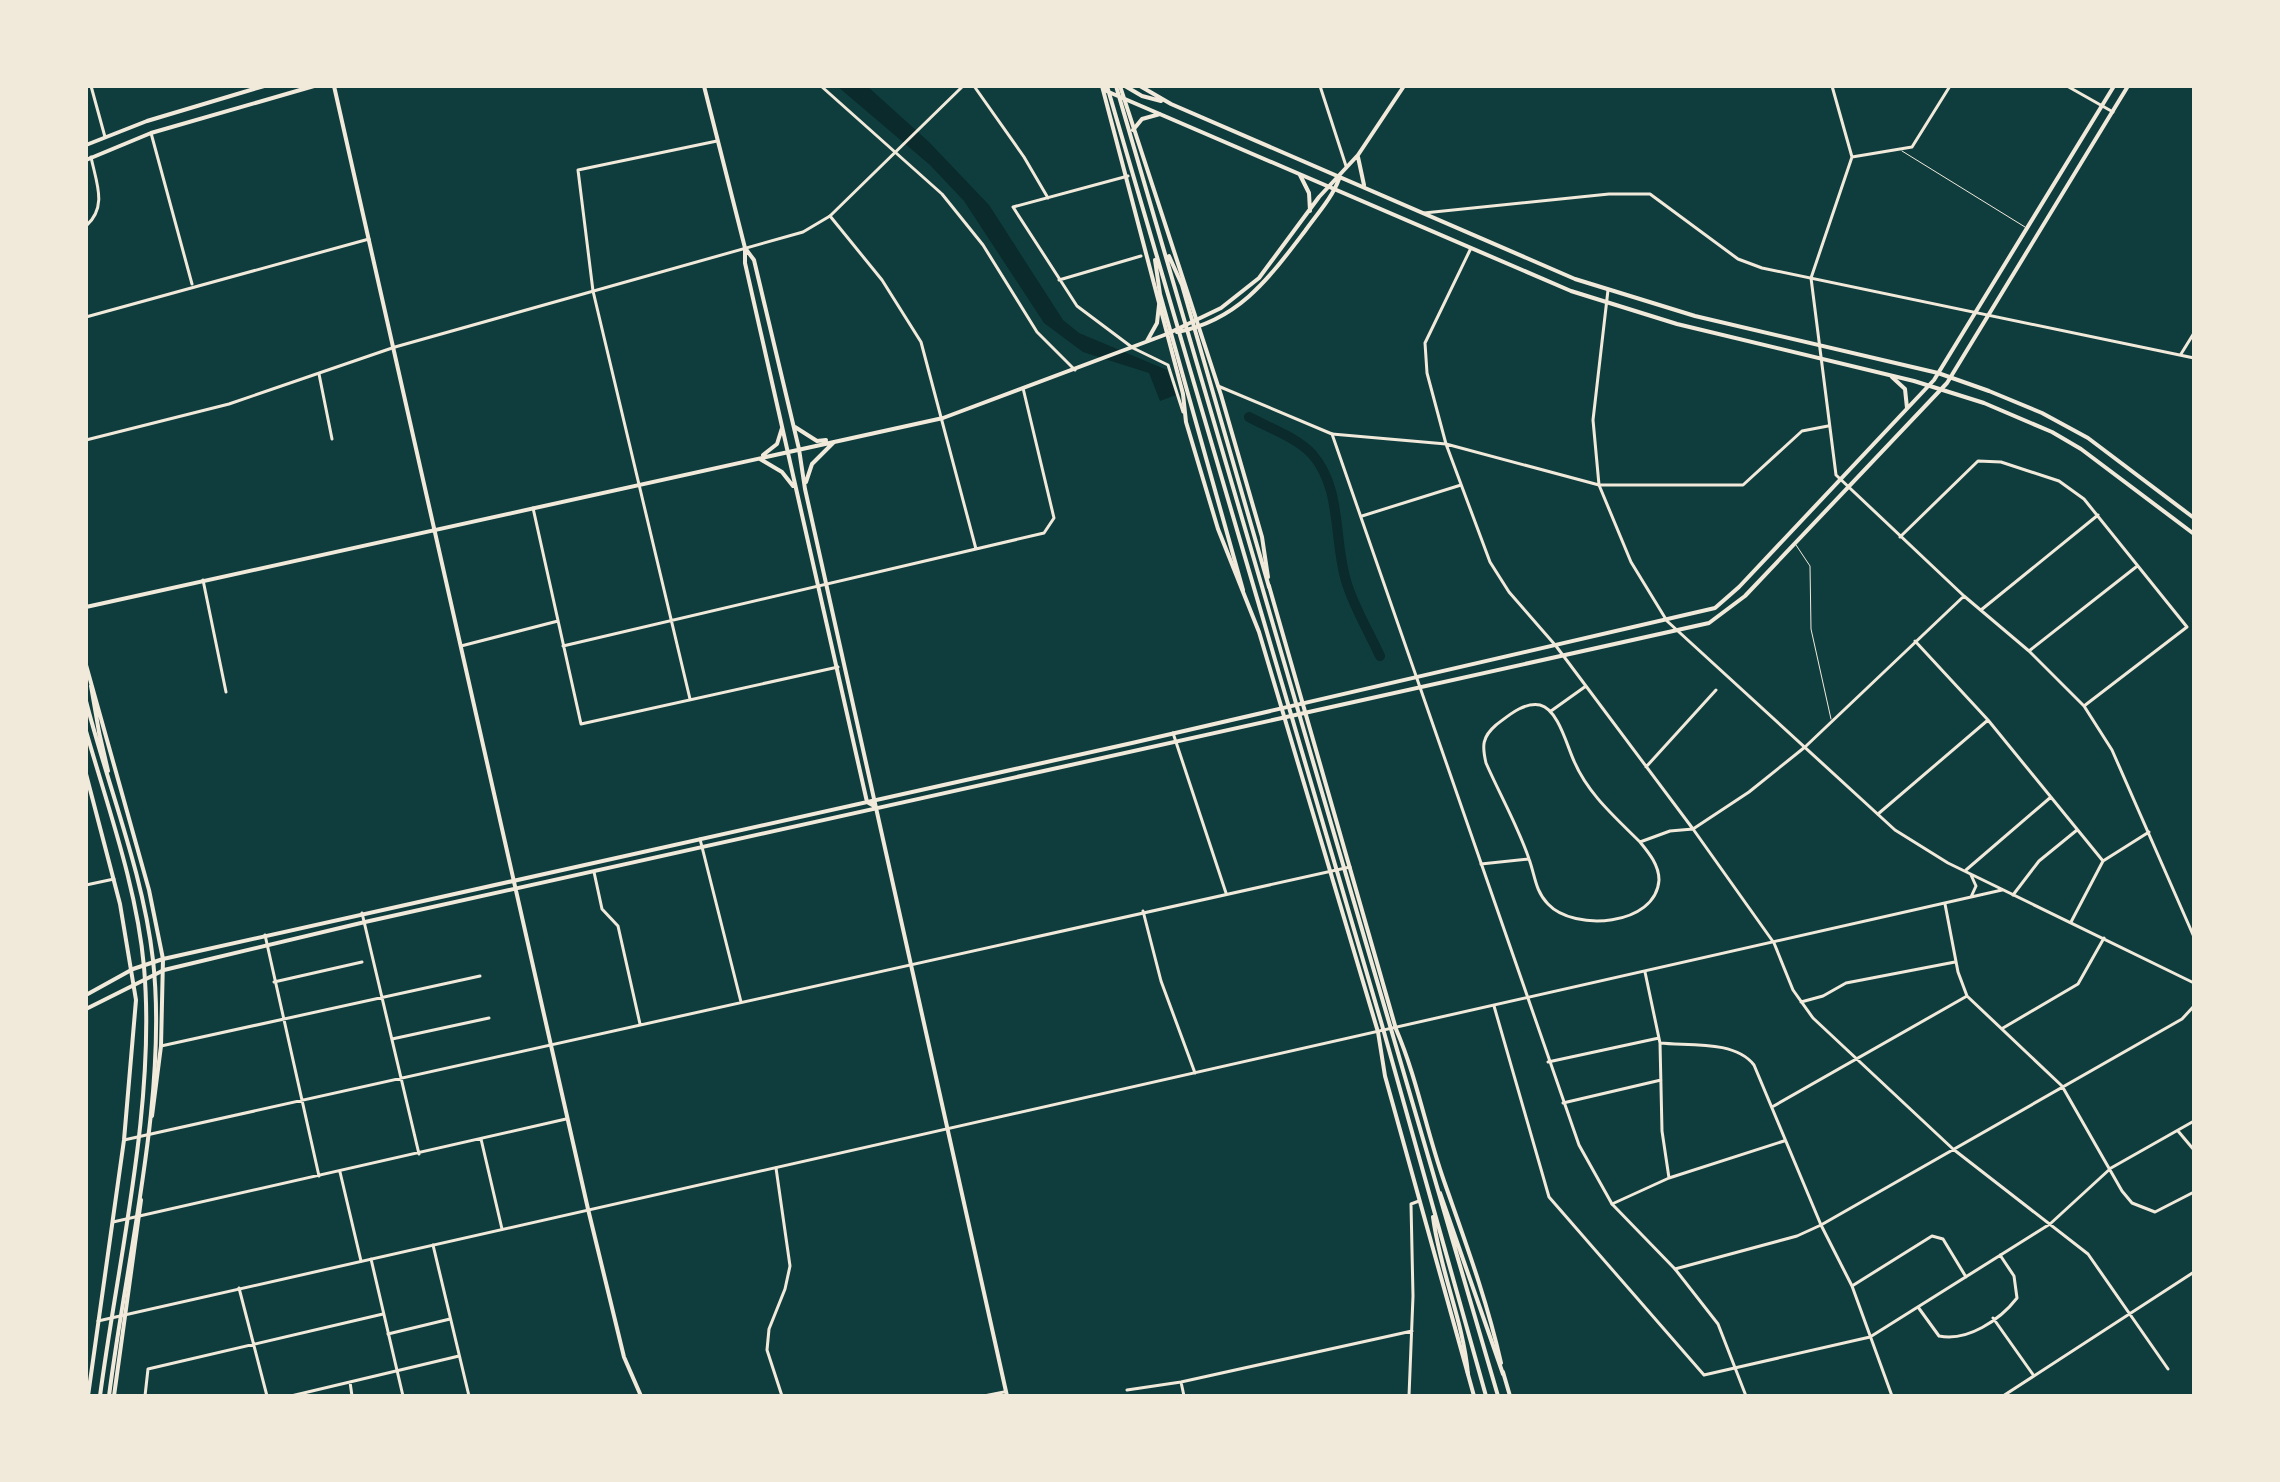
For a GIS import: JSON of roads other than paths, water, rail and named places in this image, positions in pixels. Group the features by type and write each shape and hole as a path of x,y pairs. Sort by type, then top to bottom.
{"main road":[{"path":"86,145 264,86"},
{"path":"88,158 151,133 314,86"},
{"path":"334,86 588,1209 624,1357 641,1396"},
{"path":"704,86 745,248 745,263 867,802 878,808"},
{"path":"1120,86 1221,395 1262,537 1269,587"},
{"path":"1120,86 1171,104"},
{"path":"1120,86 1161,239 1498,1396"},
{"path":"1140,86 1171,104 1364,185 1528,260 1608,290 1695,316 1951,377 2070,427 2121,461 2194,518"},
{"path":"86,607 943,418 1146,343 1228,304 1251,287 1329,186 1358,155 1404,86"},
{"path":"86,995 133,969 163,959 1706,611 1724,601 1929,386 1976,315 2114,86"},
{"path":"86,1009 164,970 267,945 1676,631 1721,617 1942,390 1990,318 2128,86"},
{"path":"1105,87 1123,98 1534,276 1677,324 1929,386 2052,432 2096,459 2194,534"},
{"path":"1105,87 1186,422 1229,564 1243,590"},
{"path":"1105,87 1486,1396"},
{"path":"1133,130 1146,117 1163,113"},
{"path":"1358,155 1364,185"},
{"path":"1299,173 1309,193 1310,211"},
{"path":"1167,334 1200,328 1243,305 1266,283 1336,189 1340,176"},
{"path":"1161,239 1182,285 1396,1029 1414,1071 1443,1179 1491,1319 1503,1374"},
{"path":"1152,242 1160,294 1243,590 1378,1032 1385,1076 1474,1396"},
{"path":"745,248 754,260 793,422 805,489 1006,1394"},
{"path":"1146,343 1157,323 1159,305"},
{"path":"1892,377 1905,389 1907,409"},
{"path":"793,422 796,429 817,441 837,440"},
{"path":"758,458 777,444 783,423"},
{"path":"805,489 812,464 837,440"},
{"path":"758,458 782,472 795,490"},
{"path":"86,665 108,778"},
{"path":"90,680 100,704 149,890 164,970 161,1046 112,1396"},
{"path":"86,701 131,860 151,946 156,1033 151,1099 112,1396"},
{"path":"86,731 122,862 144,965 145,1063 100,1396"},
{"path":"86,774 114,879 133,969 136,1026 113,1222 89,1363 88,1396"},
{"path":"1432,1176 1455,1230 1510,1396"},
{"path":"1430,1199 1443,1271 1465,1345 1468,1374"}],"street":[{"path":"91,86 105,137"},
{"path":"821,86 896,150 963,219 1031,324 1075,370"},
{"path":"86,440 229,404 395,347 803,232 830,216 963,86"},
{"path":"974,86 1018,147 1048,198"},
{"path":"1320,86 1346,167"},
{"path":"1832,86 1852,157 1811,278 1829,426 1839,480 1964,596 2029,651 2084,706 2112,750 2194,937"},
{"path":"1852,157 1912,147 1950,86"},
{"path":"2067,86 2113,112"},
{"path":"151,133 193,285"},
{"path":"690,699 593,291 578,170 717,141"},
{"path":"86,226 97,216 100,206 88,158"},
{"path":"1128,176 1013,207 1077,306 1133,348 1172,365"},
{"path":"1422,213 1609,194 1650,194 1738,259 1976,315 2194,358"},
{"path":"830,216 911,321 943,418 976,549"},
{"path":"86,317 193,285 369,239"},
{"path":"1471,248 1425,343 1427,373 1446,444 1490,562 1509,592 1556,646 1693,829 1774,943 1801,1002 1854,1058 1953,1149 2088,1254 2168,1369"},
{"path":"1059,280 1141,256"},
{"path":"1608,290 1593,420 1599,485 1631,562 1667,621 1877,815 1920,847 1964,872 2194,983"},
{"path":"2181,354 2194,333"},
{"path":"319,374 332,439"},
{"path":"1218,386 1332,434 1446,444 1599,485 1743,485 1802,431 1829,426"},
{"path":"563,646 1044,533 1054,518 1023,388"},
{"path":"1332,434 1579,1145 1612,1204 1675,1269 1718,1324 1746,1396"},
{"path":"1900,537 1978,461 1991,460 2059,481 2098,515 2187,627 2084,706"},
{"path":"1361,516 1461,485"},
{"path":"533,508 581,724 838,667"},
{"path":"1981,610 2098,515"},
{"path":"2029,651 2137,566"},
{"path":"203,580 226,692"},
{"path":"1640,842 1670,831 1693,829 1742,798 1805,747 1964,596"},
{"path":"461,646 558,621"},
{"path":"1915,641 1988,720 2103,861"},
{"path":"1551,711 1586,686"},
{"path":"1646,767 1716,690"},
{"path":"1540,705 1551,711 1581,777 1655,862 1659,878 1647,906 1596,922 1578,922 1548,905 1538,893 1529,859 1482,747 1487,733 1525,706 1540,705"},
{"path":"1877,815 1988,720"},
{"path":"1173,733 1226,893"},
{"path":"1964,872 2051,797"},
{"path":"2013,895 2039,861 2078,830"},
{"path":"2071,922 2103,861 2149,832"},
{"path":"700,839 741,1002"},
{"path":"1481,864 1529,859"},
{"path":"124,1140 1350,867"},
{"path":"594,872 602,909 618,926 640,1024"},
{"path":"1970,898 1976,886 1971,875"},
{"path":"86,885 114,879"},
{"path":"98,1321 2002,890"},
{"path":"1945,904 1956,962 1967,996 2062,1086 2122,1191 2143,1210 2155,1212 2194,1192"},
{"path":"1143,911 1161,981 1195,1073"},
{"path":"362,913 419,1154"},
{"path":"265,935 319,1176"},
{"path":"2003,1028 2078,984 2104,938"},
{"path":"274,982 362,962"},
{"path":"1801,1002 1823,996 1846,983 1956,962"},
{"path":"1645,972 1659,1041 1662,1131 1669,1178"},
{"path":"161,1046 480,976"},
{"path":"1771,1107 1967,996"},
{"path":"1494,1006 1549,1197 1704,1375 1870,1337 2050,1224 2111,1168 2194,1121"},
{"path":"1675,1269 1797,1236 1821,1225 2182,1019 2194,1006"},
{"path":"392,1039 489,1018"},
{"path":"1548,1062 1659,1041 1733,1050 1747,1056 1821,1225 1852,1286 1892,1396"},
{"path":"1563,1103 1661,1080"},
{"path":"113,1222 568,1119"},
{"path":"2178,1131 2194,1150"},
{"path":"481,1139 502,1229"},
{"path":"1612,1204 1669,1178 1785,1141"},
{"path":"776,1168 790,1266 785,1289 769,1329 767,1350 782,1396"},
{"path":"340,1172 361,1261"},
{"path":"1409,1396 1411,1204 1419,1201"},
{"path":"1852,1286 1932,1236 1943,1239 1966,1277"},
{"path":"433,1245 469,1396"},
{"path":"1918,1307 1934,1330 1948,1337 1965,1336 2010,1307 2018,1288 2000,1255"},
{"path":"371,1259 403,1396"},
{"path":"2003,1396 2194,1272"},
{"path":"239,1288 267,1396"},
{"path":"145,1396 148,1369 384,1314"},
{"path":"1993,1318 2034,1376"},
{"path":"388,1334 450,1319"},
{"path":"1127,1390 1181,1382 1412,1331"},
{"path":"291,1396 459,1356"},
{"path":"350,1382 352,1396"},
{"path":"1181,1382 1184,1396"},
{"path":"984,1396 1006,1394"}],"lane":[{"path":"1902,151 2029,229"},
{"path":"1794,543 1810,566 1811,629 1831,719"}],"water":[{"path":"837,86 867,86 929,142 989,205 1063,320 1079,333 1167,370 1176,395 1160,401 1149,373 1083,352 1044,323 964,201 930,165"}],"waterway":[{"path":"1249,417 1298,443 1312,454 1322,468 1333,499 1347,584 1380,656"}]}
